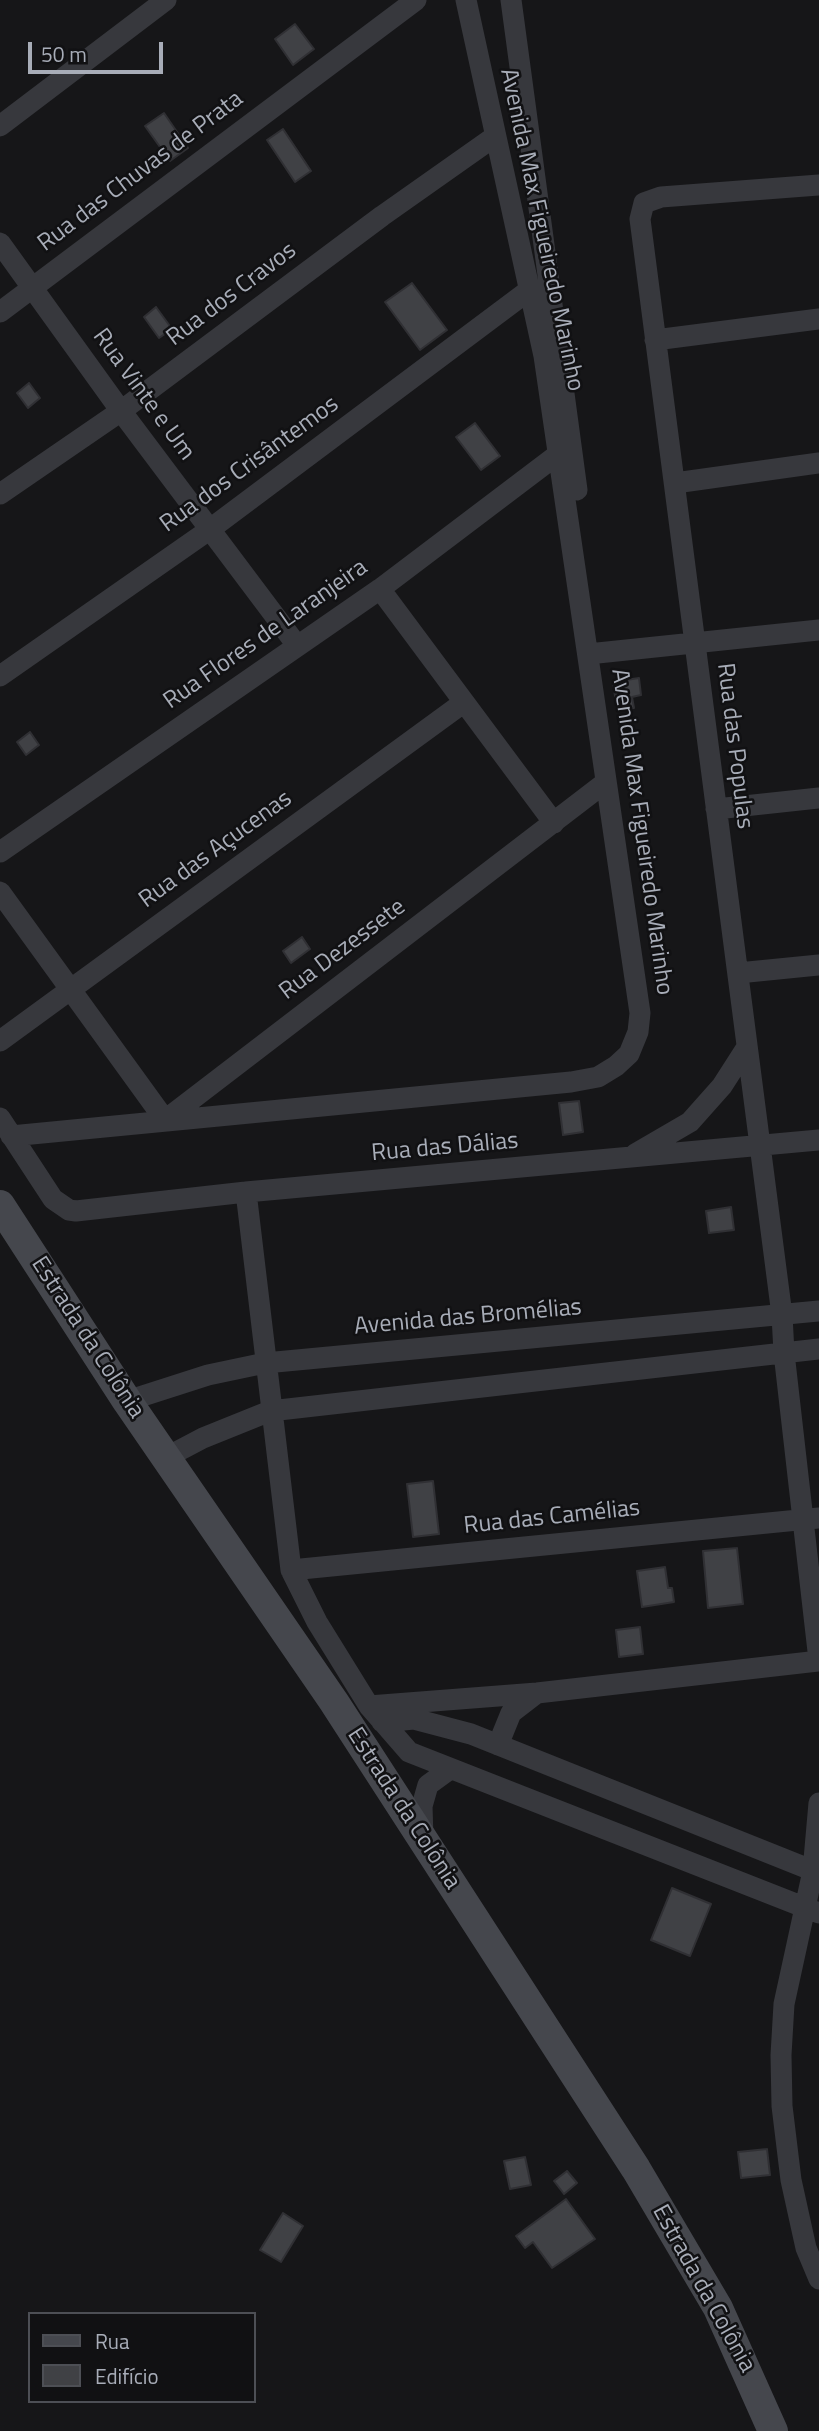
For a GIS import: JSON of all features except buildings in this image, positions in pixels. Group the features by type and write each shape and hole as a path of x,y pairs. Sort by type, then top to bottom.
{"main road":[{"name":"Estrada da Colônia","path":"0,1205 165,1458 334,1702 663,2215 718,2308 773,2431"}],"street":[{"path":"0,126 166,0"},
{"name":"Rua das Chuvas de Prata","path":"0,312 416,0"},
{"name":"Avenida Max Figueiredo Marinho","path":"11,1136 570,1082 598,1077 615,1066 629,1054 638,1032 640,1013 606,782 593,653 557,455 544,356 466,0"},
{"path":"510,0 549,272 593,653 819,630"},
{"name":"Rua dos Cravos","path":"0,494 121,411 494,136"},
{"name":"Rua das Populas","path":"819,185 661,197 644,203 640,219 761,1146 782,1315 784,1353 811,1519 819,1660"},
{"name":"Rua Vinte e Um","path":"0,243 121,411 296,644"},
{"name":"Rua dos Crisântemos","path":"0,676 209,530 528,291"},
{"path":"655,340 819,319"},
{"name":"Rua Flores de Laranjeira","path":"0,852 296,644 380,589 557,455"},
{"path":"675,483 819,463"},
{"path":"380,589 554,823"},
{"name":"Rua das Açucenas","path":"0,1041 463,703"},
{"name":"Rua Dezessete","path":"165,1120 606,782"},
{"path":"716,809 819,798"},
{"path":"0,892 165,1120"},
{"path":"738,973 819,965"},
{"path":"627,1158 690,1122 708,1105 747,1047"},
{"path":"0,1118 11,1136"},
{"name":"Rua das Dálias","path":"11,1136 53,1199 69,1210 76,1211 246,1192 819,1140"},
{"path":"246,1192 291,1570 317,1622 376,1714 409,1752 812,1910"},
{"name":"Avenida das Bromélias","path":"127,1401 208,1375 265,1363 819,1311"},
{"path":"165,1458 203,1438 270,1411 819,1349"},
{"name":"Rua das Camélias","path":"291,1570 811,1519"},
{"path":"376,1714 819,1660"},
{"path":"498,1745 511,1713 537,1693"},
{"path":"376,1714 438,1723 816,1872"},
{"path":"423,1840 422,1806 428,1785 450,1769"},
{"path":"819,1803 812,1910 784,2004 782,2106 790,2180 806,2248 819,2278"}]}
